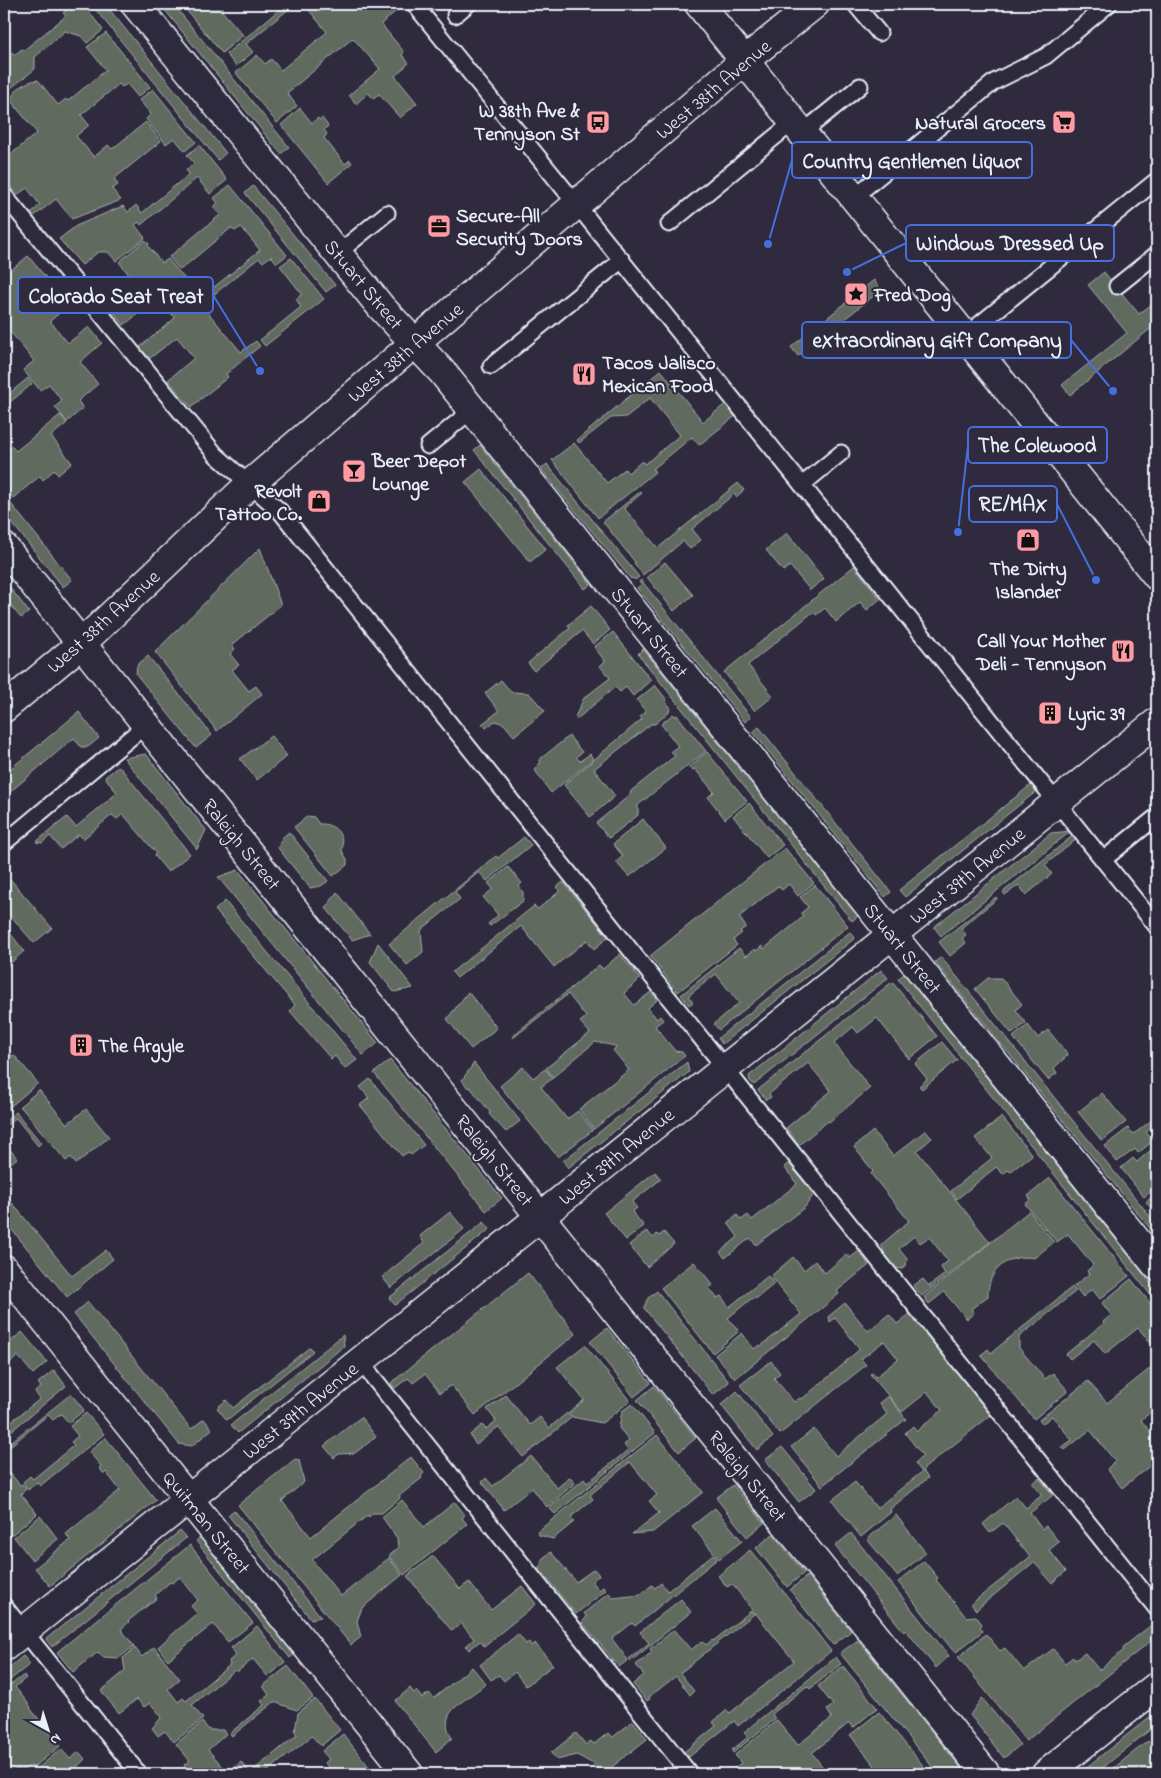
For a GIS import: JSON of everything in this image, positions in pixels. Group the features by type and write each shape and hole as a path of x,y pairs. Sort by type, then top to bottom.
{"street":[{"name":"Stuart Street","path":"135,4 381,307 443,373 1157,1266"},
{"path":"698,4 1157,576"},
{"name":"West 38th Avenue","path":"4,708 82,643 250,484 744,61 815,4"},
{"name":"Raleigh Street","path":"4,547 986,1774"},
{"name":"West 39th Avenue","path":"14,1639 1157,722"},
{"name":"Quitman Street","path":"4,1270 409,1774"},
{"path":"1046,1774 1157,1686"}],"lane":[{"path":"414,4 622,260 1103,860 1152,909 1157,927"},
{"path":"455,14 468,4"},
{"path":"855,4 879,33"},
{"path":"854,198 994,82 1046,56 1109,4"},
{"path":"669,224 798,128 860,86"},
{"path":"965,336 1157,180"},
{"path":"4,195 216,455 280,511 1157,1609"},
{"path":"338,253 387,214"},
{"path":"1117,286 1157,254"},
{"path":"491,366 622,260"},
{"path":"428,446 472,410"},
{"path":"802,485 842,453"},
{"path":"4,843 147,724"},
{"path":"1103,860 1155,818"},
{"path":"360,1361 690,1774"},
{"path":"4,1606 14,1639 139,1774"}],"green space":[{"path":"67,4 83,4 103,30 87,43 81,36 65,31 35,57 35,69 6,92 4,89 4,59 12,52 14,55 22,49 24,50 66,16 63,13 70,7"},
{"path":"91,4 105,4 226,153 218,160"},
{"path":"160,4 173,4 289,147 281,154"},
{"path":"181,4 223,4 222,11 243,35 222,53"},
{"path":"286,4 295,4 246,44 253,52 236,66 226,54"},
{"path":"304,4 400,4 402,6 381,24 404,52 402,55 409,63 395,76 417,103 400,118 379,94 373,98 368,93 356,104 349,95 380,69 353,38 287,93 297,106 277,123 236,73 257,55 265,64 271,59 281,70 327,32"},
{"path":"106,33 150,87 138,97 127,84 122,87 119,84 81,115 89,125 76,136 94,157 108,145 112,149 146,122 161,141 114,179 118,185 112,189 121,200 72,219 56,199 33,217 30,214 40,205 27,188 17,195 4,178 4,160 37,133 11,101 12,97 21,86 38,80 58,105 66,99 68,101 106,70 87,47"},
{"path":"153,89 196,142 185,151 174,138 166,144 146,119 151,114 139,100"},
{"path":"300,108 312,123 318,118 320,120 322,118 328,126 324,130 327,134 324,138 345,164 350,160 352,163 328,183 281,125"},
{"path":"199,145 227,180 210,194 197,178 141,225 139,222 135,225 145,238 116,261 108,252 98,252 82,265 59,239 76,226 123,206 128,212 136,205 142,213 189,174 186,170 194,163 187,155"},
{"path":"230,185 287,255 277,263 271,256 263,262 259,258 207,300 203,296 260,250 241,227 235,231 231,228 180,270 169,257 220,215 213,207 218,203 214,198"},
{"path":"253,186 335,285 326,292 245,193"},
{"path":"145,240 162,263 168,259 203,300 200,303 241,352 256,341 260,346 226,374 228,377 191,407 168,380 194,358 177,337 149,359 140,347 175,318 158,298 124,325 110,308 137,285 119,262"},
{"path":"28,256 69,305 50,321 68,343 89,327 102,343 80,362 98,384 78,401 83,408 67,422 55,407 62,401 49,384 40,390 23,370 34,361 4,324 4,274"},
{"path":"291,258 324,299 265,346 260,340 301,307 296,299 302,294 280,266"},
{"path":"1104,272 1139,314 1157,300 1157,328 1155,325 1070,395 1062,385 1127,333 1088,285"},
{"path":"874,280 881,290 798,356 791,347"},
{"path":"661,370 703,422 728,402 738,414 699,445 692,437 653,469 655,472 598,518 552,460 574,443 607,483 625,469 628,473 642,461 645,464 680,435 650,398 626,417 611,418 579,443 577,440"},
{"path":"28,378 32,384 4,407 4,398"},
{"path":"60,415 67,423 51,436 72,463 58,475 54,470 43,480 40,476 13,498 4,487 4,449 6,451 11,446 16,451"},
{"path":"480,445 591,584 585,589 474,450"},
{"path":"547,464 639,577 635,580 631,579 541,469"},
{"path":"481,469 546,549 530,562 465,482"},
{"path":"738,483 744,490 736,497 734,494 692,529 701,540 690,549 683,541 643,575 603,522 641,491 642,493 624,508 658,548"},
{"path":"4,495 72,580 63,587 4,513"},
{"path":"787,533 824,579 810,590 790,566 783,571 766,550"},
{"path":"260,548 281,605 232,645 235,649 230,654 239,665 232,670 249,691 256,686 262,694 217,731 155,652"},
{"path":"665,562 693,595 674,611 647,577"},
{"path":"854,566 880,599 867,610 860,602 836,622 825,608 816,615 813,612 748,665 773,696 755,711 724,672"},
{"path":"4,580 29,612 21,618 4,598"},
{"path":"641,580 751,717 745,722 637,588 641,585 639,582"},
{"path":"591,606 610,630 593,644 582,631 534,671 528,663 570,628 568,625"},
{"path":"613,632 651,680 633,696 626,687 620,692 615,687 577,719 575,717 584,698 610,678 600,666 605,661 594,647"},
{"path":"643,649 858,916 852,921 638,654"},
{"path":"148,656 212,735 196,748 136,674 137,665"},
{"path":"501,680 511,692 529,693 545,711 514,736 504,724 495,721 486,728 482,724 499,711 485,693"},
{"path":"655,685 667,700 666,702 671,708 670,711 594,769 615,796 590,817 564,785 642,719 640,716 646,712 637,700"},
{"path":"79,712 99,738 88,747 81,747 74,738 4,797 4,774"},
{"path":"673,714 677,715 706,751 638,805 638,815 609,838 596,823 630,795 631,791 675,756 671,751 678,746 661,724"},
{"path":"759,727 891,892 885,897 753,732"},
{"path":"271,736 287,756 257,780 240,759"},
{"path":"569,736 582,752 576,757 580,761 590,754 593,759 551,793 534,769 541,762 539,760"},
{"path":"707,752 747,801 725,819 708,797 714,792 695,769 692,770 689,767"},
{"path":"146,754 206,830 197,849 124,758"},
{"path":"119,766 190,854 168,872 154,855 156,853 123,814 117,819 112,815 83,839 79,834 61,849 50,836 42,843 36,842 67,817 76,827 117,793 105,777"},
{"path":"1032,784 1038,790 905,897 899,890"},
{"path":"749,803 783,845 767,858 733,816"},
{"path":"308,816 314,817 319,824 325,824 334,828 341,836 342,851 347,859 347,865 333,876 294,827"},
{"path":"643,819 666,848 629,877 616,862 623,856 613,844"},
{"path":"1071,831 941,936 934,927 1051,833"},
{"path":"289,832 328,881 321,886 310,888 278,848 282,838"},
{"path":"1075,834 1078,838 1045,865 1052,874 1026,895 1019,885 1005,895 1003,892"},
{"path":"524,837 531,845 487,881 479,872 455,892 460,899 421,930 423,952 407,965 389,944 496,856 498,858"},
{"path":"785,848 814,883 798,896 789,884 782,890 778,886 739,917 746,927 733,940 737,945 678,992 650,956"},
{"path":"508,867 522,883 519,886 523,892 523,901 490,926 488,924 498,915 483,897 493,889 488,883"},
{"path":"238,870 378,1043 363,1055 218,877"},
{"path":"11,880 52,928 34,943 4,908 4,886"},
{"path":"563,882 608,937 594,949 587,940 554,967 521,926 457,978 452,972 534,906 538,909 560,891 557,887"},
{"path":"815,885 848,926 719,1030 714,1024 739,1003 716,974 688,996 693,1002 689,1005 681,995 739,948 746,956 762,946 764,949 803,917 801,913 808,907 800,897"},
{"path":"337,892 370,934 352,940 326,908"},
{"path":"996,897 997,899 961,928 966,935 962,938 966,943 950,956 939,942"},
{"path":"225,901 357,1060 345,1069 335,1056 331,1059 290,1011 295,1005 215,910"},
{"path":"7,929 24,951 6,967 4,964 4,932"},
{"path":"850,932 855,938 722,1044 718,1038"},
{"path":"378,943 413,988 394,992 370,962"},
{"path":"620,954 640,979 624,993 634,1005 651,992 657,1000 648,1008 657,1019 660,1016 663,1020 655,1026 675,1051 682,1052 685,1056 594,1129 579,1109 629,1070 613,1050 616,1047 595,1042 553,1077 546,1068 590,1033 580,1022 586,1017 568,994 513,1038 516,1033 599,965 603,969"},
{"path":"941,957 1157,1225 1157,1237 935,962"},
{"path":"881,970 888,978 754,1085 750,1081 749,1076"},
{"path":"904,974 1157,1291 1157,1303 898,979"},
{"path":"988,978 1001,978 1022,1004 1016,1010 1026,1023 1012,1034 975,989"},
{"path":"892,982 937,1036 909,1059 877,1018 858,1033 853,1027 834,1043 870,1088 799,1145 786,1128 831,1091 808,1063 769,1094 771,1097 766,1100 758,1090"},
{"path":"468,992 497,1028 471,1049 447,1019"},
{"path":"1028,1025 1038,1038 1048,1030 1068,1055 1054,1068 1057,1073 1048,1080 1013,1037"},
{"path":"942,1042 957,1060 922,1089 919,1086 927,1079 915,1064"},
{"path":"4,1047 12,1056 14,1055 38,1083 4,1112"},
{"path":"390,1060 502,1198 486,1211 374,1073"},
{"path":"687,1062 689,1072 568,1168 563,1161"},
{"path":"474,1063 520,1121 506,1132 489,1114 490,1112 470,1087 468,1088 462,1080"},
{"path":"523,1067 533,1078 545,1069 553,1078 541,1087 567,1119 578,1111 593,1130 558,1157 500,1086"},
{"path":"370,1079 424,1145 411,1155 408,1152 402,1156 360,1105 369,1098 360,1087"},
{"path":"39,1090 67,1124 86,1109 109,1137 76,1164 71,1157 66,1161 20,1106"},
{"path":"1102,1093 1126,1122 1102,1141 1078,1112"},
{"path":"16,1112 41,1143 38,1146 16,1118 4,1127 4,1122"},
{"path":"1157,1116 1157,1123 1146,1132 1153,1141 1138,1153 1135,1149 1117,1162 1105,1146 1128,1128 1134,1134"},
{"path":"1002,1117 1032,1155 1010,1172 1008,1170 1003,1174 996,1167 957,1199 951,1191 992,1158 975,1138"},
{"path":"926,1130 932,1138 917,1151 990,1242 922,1296 913,1286 923,1279 929,1286 945,1274 941,1267 948,1261 929,1237 920,1243 914,1236 899,1249 907,1259 906,1266 902,1269 894,1268 881,1252 884,1250 881,1245 909,1221 871,1174 873,1171 854,1147 873,1131 893,1156"},
{"path":"4,1144 17,1158 4,1169"},
{"path":"1152,1149 1157,1155 1157,1186 1144,1197 1121,1168 1133,1158 1137,1162"},
{"path":"789,1163 814,1194 805,1207 756,1245 750,1238 725,1258 720,1252 738,1237 728,1223 737,1215 741,1220 748,1215 752,1220 797,1184 784,1167"},
{"path":"655,1172 661,1179 632,1202 637,1208 632,1212 644,1226 626,1240 604,1213"},
{"path":"1050,1178 1129,1276 1100,1299 1092,1289 1083,1297 1074,1286 1089,1274 1087,1271 1093,1265 1068,1234 1057,1242 1025,1204 1031,1200 1028,1196"},
{"path":"4,1193 72,1276 106,1250 113,1259 67,1297 4,1220"},
{"path":"1157,1193 1157,1216 1146,1202"},
{"path":"1029,1211 1054,1242 1034,1258 1016,1258 1001,1265 991,1278 988,1296 971,1309 974,1313 967,1319 944,1292 929,1304 924,1297"},
{"path":"450,1212 464,1229 391,1288 382,1277 424,1243 420,1236"},
{"path":"484,1222 490,1229 395,1305 389,1298"},
{"path":"645,1232 648,1232 653,1238 657,1234 659,1236 664,1232 674,1244 647,1267 629,1245"},
{"path":"859,1251 869,1265 837,1291 839,1294 735,1379 715,1355 742,1333 754,1349 759,1345 761,1346 801,1314 771,1276 793,1257 804,1270 815,1261 825,1273 847,1254 850,1258"},
{"path":"694,1262 713,1285 709,1288 717,1298 721,1296 729,1307 768,1276 774,1284 757,1298 751,1299 728,1318 739,1331 713,1353 661,1288"},
{"path":"528,1273 576,1334 475,1415 451,1385 440,1393 425,1374 413,1383 408,1378 395,1388 391,1383"},
{"path":"1131,1279 1157,1312 1157,1340 1152,1344 1138,1328 1105,1354 1094,1340 1070,1359 1066,1354 1111,1315 1102,1303"},
{"path":"1072,1287 1076,1291 1019,1337 1019,1348 1045,1379 1053,1373 1068,1391 1034,1419 981,1355 988,1349 991,1353"},
{"path":"657,1291 729,1382 713,1395 644,1308 648,1298"},
{"path":"88,1302 191,1429 204,1419 212,1429 192,1446 179,1444 74,1314"},
{"path":"845,1303 868,1331 889,1314 897,1324 910,1314 991,1415 921,1471 915,1463 923,1456 905,1433 913,1426 917,1431 942,1410 927,1392 902,1412 870,1374 872,1373 876,1377 898,1359 884,1341 861,1359 866,1365 780,1434 740,1385 771,1361 780,1373 774,1378 794,1402 800,1398 802,1399 860,1349 835,1318 830,1322 829,1316"},
{"path":"607,1328 651,1383 634,1397 590,1342"},
{"path":"22,1332 47,1362 33,1374 18,1356 4,1368 4,1347"},
{"path":"343,1335 344,1346 238,1433 231,1425"},
{"path":"585,1345 630,1401 602,1423 572,1417 569,1413 584,1400 557,1367"},
{"path":"310,1347 313,1351 227,1420 217,1408 226,1400 233,1408"},
{"path":"1157,1363 1157,1407 1141,1420 1157,1440 1157,1460 1122,1488 1107,1469 1115,1461 1090,1430 1065,1450 1062,1447 1072,1440 1052,1416 1042,1424 1039,1420 1088,1381 1107,1403"},
{"path":"54,1370 66,1386 4,1437 4,1427 40,1399 35,1392 41,1387 38,1383"},
{"path":"654,1386 696,1438 679,1452 637,1400"},
{"path":"737,1391 773,1437 757,1450 721,1405"},
{"path":"71,1394 84,1410 69,1423 61,1414 53,1420 48,1415 9,1447 7,1445"},
{"path":"506,1395 530,1425 540,1417 549,1428 567,1413 571,1418 523,1457 498,1427 476,1445 470,1435 482,1425 486,1429 496,1421 487,1409"},
{"path":"888,1396 906,1419 822,1486 791,1447 814,1429 836,1456 887,1414 879,1403"},
{"path":"632,1404 655,1433 555,1514 549,1508 584,1479 587,1483 628,1450 624,1445 629,1440 619,1428 622,1411"},
{"path":"86,1413 104,1434 40,1486 37,1482 28,1490 23,1482 30,1476 33,1479 74,1445 71,1442 78,1436 70,1426"},
{"path":"361,1417 376,1437 355,1453 339,1454 334,1458 324,1446"},
{"path":"657,1435 703,1492 653,1532 632,1534 659,1513 649,1501 657,1495 630,1462 590,1495 593,1499 571,1517 575,1521 553,1539 539,1535 537,1532"},
{"path":"105,1437 156,1500 50,1586 35,1568 70,1540 66,1534 120,1490 106,1472 104,1474 99,1468 101,1466 89,1452"},
{"path":"782,1447 816,1489 799,1502 765,1460"},
{"path":"531,1456 557,1488 570,1477 575,1483 547,1507 532,1488 504,1510 482,1482 486,1478 493,1486"},
{"path":"411,1457 424,1473 421,1476 422,1478 399,1496 400,1498 382,1513 373,1513 369,1517 368,1515 312,1560 341,1596 389,1558 402,1575 362,1608 357,1621 361,1637 351,1645 238,1505 295,1459 299,1460 304,1482 282,1501 311,1537"},
{"path":"4,1468 20,1485 22,1484 26,1489 21,1494 37,1514 4,1541"},
{"path":"923,1471 928,1478 890,1509 891,1512 861,1537 832,1500 855,1482 877,1508"},
{"path":"1039,1478 1053,1495 1030,1513 1042,1529 1046,1526 1059,1542 1049,1550 1066,1571 1052,1583 1034,1562 976,1610 971,1604 1030,1557 1003,1523 990,1533 983,1524 1016,1496 1026,1508 1042,1495 1032,1483"},
{"path":"733,1485 764,1523 747,1537 716,1498"},
{"path":"402,1500 424,1527 455,1502 465,1515 462,1518 467,1524 404,1575 389,1556 398,1548 397,1538 382,1517"},
{"path":"715,1508 742,1541 719,1559 692,1526"},
{"path":"234,1510 321,1617 311,1619 228,1515"},
{"path":"896,1515 926,1553 897,1576 867,1539"},
{"path":"40,1516 58,1539 32,1560 14,1537"},
{"path":"180,1531 186,1538 52,1647 46,1639"},
{"path":"851,1533 949,1656 936,1668 906,1630 904,1632 835,1546"},
{"path":"773,1534 804,1573 787,1587 756,1548"},
{"path":"202,1536 296,1653 290,1658 196,1541"},
{"path":"190,1545 253,1623 228,1642 213,1624 168,1660 158,1647 197,1613 191,1606 198,1600 180,1577 172,1583 170,1582 155,1595 157,1598 121,1629 134,1646 119,1658 102,1657 98,1652 73,1672 57,1652"},
{"path":"750,1550 831,1651 738,1726 734,1721 689,1757 684,1752 716,1726 713,1722 727,1710 730,1713 794,1661 732,1584 727,1587 718,1576"},
{"path":"551,1552 576,1582 594,1569 599,1575 592,1581 599,1590 603,1587 606,1590 576,1614 539,1569 543,1558"},
{"path":"713,1554 717,1559 635,1626 632,1623 612,1639 628,1660 619,1667 582,1622 587,1617 584,1613 609,1593 613,1598 640,1595 652,1585 655,1588 661,1583 668,1591"},
{"path":"433,1556 460,1589 469,1582 491,1610 522,1586 536,1604 484,1646 480,1641 469,1650 466,1646 474,1639 461,1623 452,1631 407,1576"},
{"path":"924,1561 938,1578 936,1580 966,1617 976,1616 982,1624 980,1627 983,1631 955,1653 898,1582"},
{"path":"807,1576 851,1631 833,1645 790,1590"},
{"path":"681,1599 691,1612 631,1661 629,1659 649,1643 640,1632"},
{"path":"751,1611 754,1614 680,1673 694,1691 690,1695 676,1676 649,1697 650,1699 647,1701 633,1684 644,1675 636,1665 652,1652 650,1649 674,1630 691,1650 702,1641 706,1645 713,1641"},
{"path":"1155,1622 1157,1636 1026,1741 958,1657 986,1634 1000,1651 1005,1648 1024,1671 1053,1649 1065,1663 1073,1657 1075,1660 1085,1653 1099,1670 1124,1650 1122,1648"},
{"path":"257,1626 285,1662 268,1677 253,1659 237,1672 235,1670 192,1705 203,1719 174,1742 165,1731 158,1736 152,1728 162,1717 150,1703 144,1707 137,1699 119,1713 101,1691 125,1671 123,1658 135,1648 142,1657 154,1647 180,1679 168,1689 178,1702 183,1698 186,1701 230,1665 229,1661 236,1655 231,1648"},
{"path":"518,1634 526,1644 529,1642 532,1646 535,1643 553,1665 526,1686 515,1672 504,1681 499,1675 491,1680 480,1665"},
{"path":"858,1640 966,1774 938,1774 840,1653"},
{"path":"23,1656 30,1664 4,1685 4,1672"},
{"path":"836,1657 841,1664 810,1689 807,1686 772,1714 775,1719 733,1753 732,1750 748,1737 744,1732"},
{"path":"288,1666 313,1698 297,1710 274,1702 232,1736 230,1733 264,1705 261,1701 269,1695 263,1686"},
{"path":"843,1666 877,1708 853,1728 849,1723 812,1753 825,1770 820,1774 727,1774 741,1763 735,1755 777,1720 798,1745 832,1718 827,1710 833,1705 818,1686"},
{"path":"472,1667 486,1684 462,1701 451,1712 447,1725 452,1738 436,1752 395,1701 410,1688 414,1693 416,1691 422,1698 429,1693 434,1698"},
{"path":"24,1675 26,1678 15,1687 60,1746 34,1767 29,1766 22,1771 11,1768 4,1759 4,1690"},
{"path":"982,1698 1020,1745 1004,1758 970,1715"},
{"path":"315,1699 340,1730 321,1746 312,1736 264,1774 226,1774 241,1762 250,1773 297,1735 295,1731 298,1713"},
{"path":"1157,1711 1157,1724 1095,1774 1078,1774"},
{"path":"879,1712 930,1774 892,1774 887,1767 878,1774 865,1774 875,1766 850,1735"},
{"path":"633,1721 647,1739 603,1774 595,1765 577,1755 557,1760 551,1753 576,1733 586,1745 591,1741 594,1744 608,1733 613,1737"},
{"path":"202,1722 209,1730 223,1730 226,1734 208,1750 225,1769 219,1774 190,1774 184,1765 190,1761 176,1744"},
{"path":"343,1734 373,1772 371,1774 332,1774 325,1763 329,1759 322,1751"},
{"path":"1148,1741 1157,1752 1157,1774 1106,1774"},
{"path":"61,1749 70,1759 79,1752 85,1759 76,1768 81,1774 32,1773"}],"place":[{"name":"W 38th Ave & Tennyson St","path":"598,122"},
{"name":"Natural Grocers","path":"1064,122"},
{"name":"Secure-All Security Doors","path":"439,226"},
{"name":"Country Gentlemen Liquor","path":"768,244"},
{"name":"Windows Dressed Up","path":"847,272"},
{"name":"Fred Dog","path":"856,294"},
{"name":"Colorado Seat Treat","path":"260,371"},
{"name":"Tacos Jalisco Mexican Food","path":"584,374"},
{"name":"eXtraOrdinary Gift Company","path":"1113,391"},
{"name":"Beer Depot Lounge","path":"354,471"},
{"name":"Revolt Tattoo Co.","path":"319,501"},
{"name":"The Colewood","path":"958,532"},
{"name":"The Dirty Islander","path":"1028,540"},
{"name":"RE/MAX","path":"1096,580"},
{"name":"Call Your Mother Deli - Tennyson","path":"1123,651"},
{"name":"Lyric 39","path":"1050,713"},
{"name":"The Argyle","path":"81,1045"}]}
